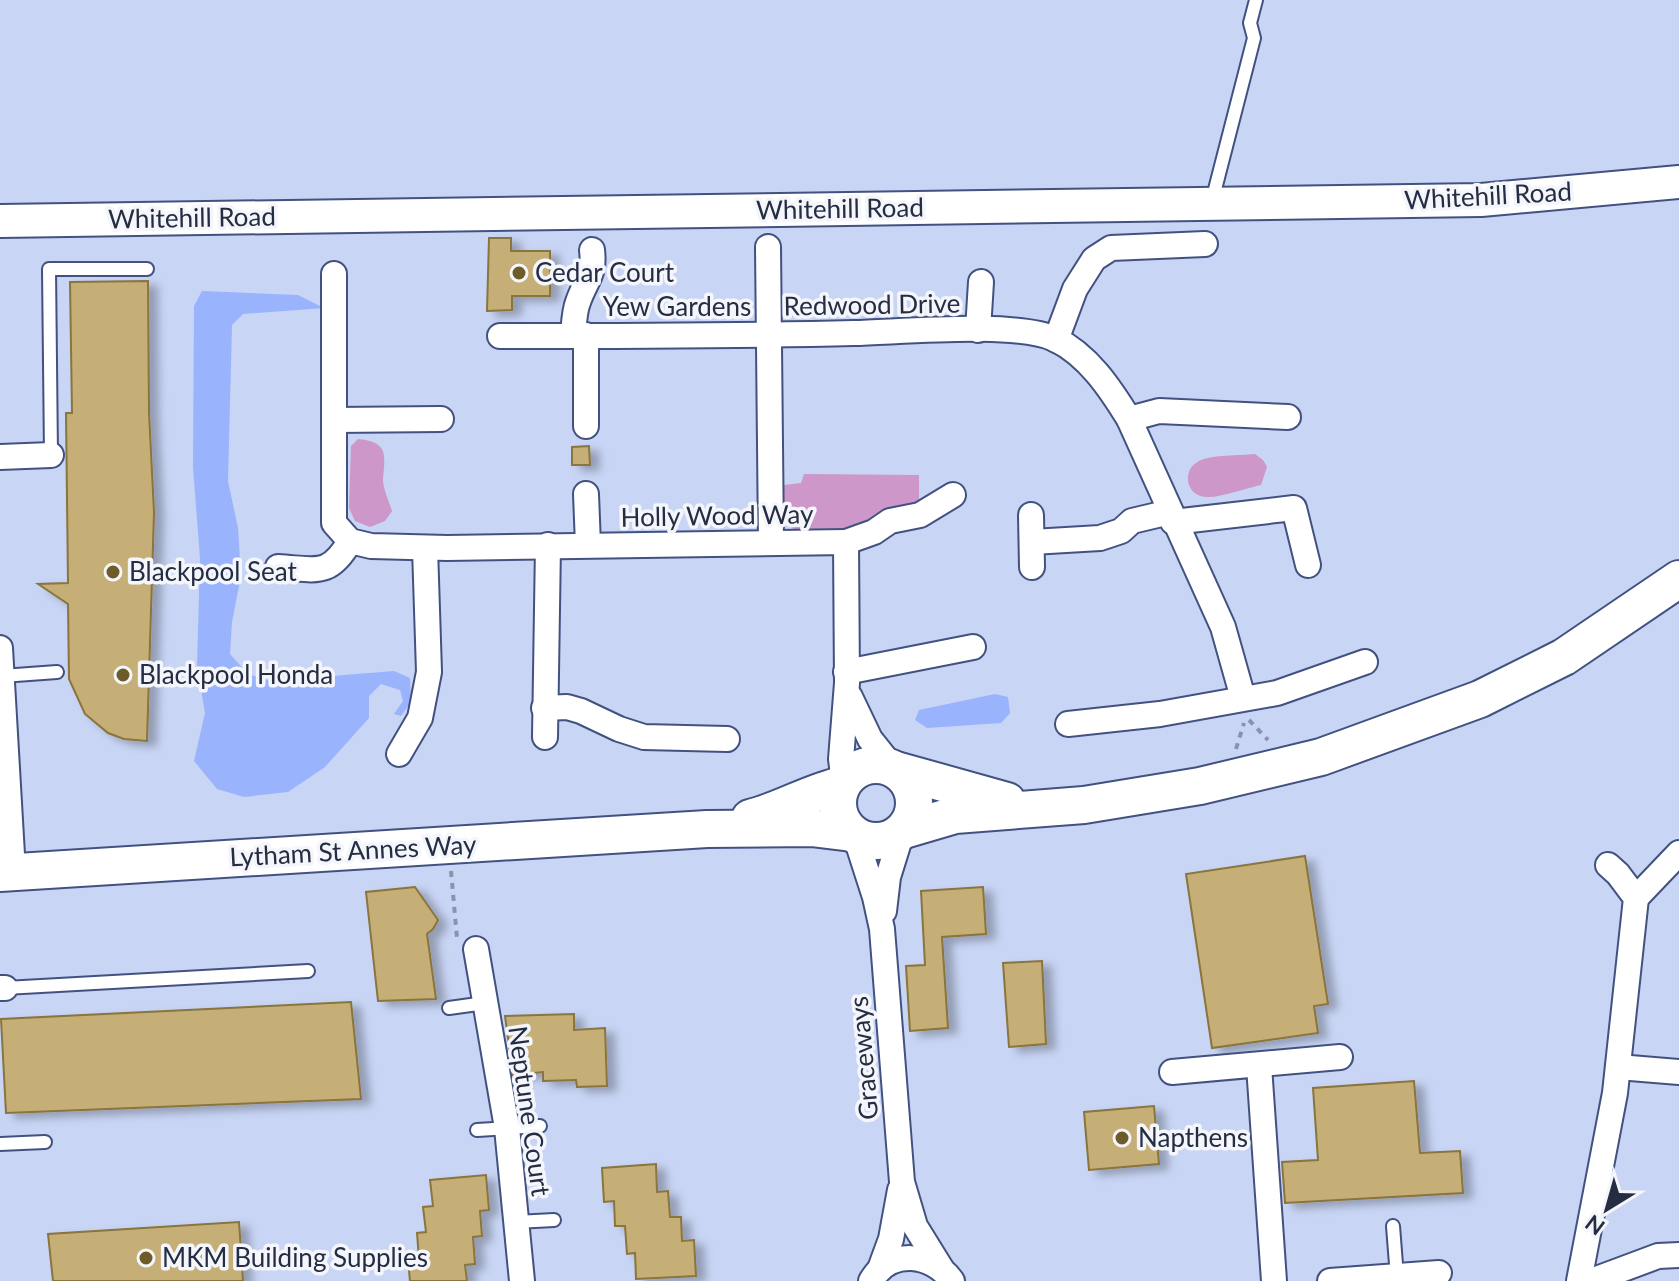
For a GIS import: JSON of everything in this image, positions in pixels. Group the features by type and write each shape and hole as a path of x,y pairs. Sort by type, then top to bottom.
{"main road":[{"path":"1038,807 968,791 880,765 864,766 854,772 843,784 838,809 843,822 854,834 867,841 880,842 903,831 955,815 1084,805 1200,786 1321,757 1480,699 1564,657 1679,579"},
{"path":"895,769 908,781 915,799 912,819 903,831"},
{"name":"Lytham St Annes Way","path":"707,829 762,815 825,788 843,784"},
{"name":"Lytham St Annes Way","path":"7,873 707,829 811,828 854,834"}],"street":[{"name":"Whitehill Road","path":"0,221 1481,200 1679,182"},
{"path":"1056,340 1075,289 1094,259 1111,248 1205,244"},
{"name":"Yew Gardens","path":"768,247 771,543"},
{"name":"Yew Gardens","path":"586,426 578,302 594,266 592,250"},
{"path":"278,567 323,568 340,558 350,541 334,523 334,274"},
{"name":"Redwood Drive","path":"978,330 981,282"},
{"name":"Redwood Drive","path":"767,335 978,330 1033,332 1056,340 1092,367 1129,419 1223,627 1243,698"},
{"name":"Yew Gardens","path":"500,336 767,335"},
{"path":"1129,419 1159,411 1288,417"},
{"path":"335,420 441,419"},
{"path":"0,457 51,455"},
{"name":"Holly Wood Way","path":"586,494 588,545"},
{"name":"Holly Wood Way","path":"350,541 371,546 425,548 846,542 874,532 890,521 920,515 953,495"},
{"path":"1031,515 1032,554 1100,538 1121,531 1132,521 1294,508 1308,565"},
{"name":"Holly Wood Way","path":"843,784 846,542"},
{"path":"545,737 548,545"},
{"path":"399,754 420,718 429,672 425,548"},
{"path":"846,677 973,647"},
{"path":"0,648 7,873"},
{"path":"1068,724 1160,714 1277,693 1365,662"},
{"name":"Holly Wood Way","path":"846,677 861,724 895,769"},
{"path":"544,708 567,707 581,711 644,737 727,739"},
{"name":"Graceways","path":"882,929 888,877 903,831"},
{"name":"Graceways","path":"854,834 882,929 902,1182 915,1226 946,1273"},
{"path":"1579,1281 1615,1093 1636,898 1679,853"},
{"path":"1608,865 1636,898"},
{"name":"Neptune Court","path":"476,949 507,1128 522,1281"},
{"path":"1172,1072 1340,1057"},
{"path":"1259,1066 1274,1281"},
{"path":"1618,1067 1679,1072"},
{"name":"Graceways","path":"872,1276 891,1239 902,1182"},
{"path":"1591,1281 1658,1256 1679,1255"},
{"path":"872,1276 904,1258 930,1261 946,1273 968,1281"},
{"path":"1330,1281 1439,1273"}],"lane":[{"path":"1211,204 1254,38 1250,23 1256,0"},
{"path":"51,455 49,269 147,269"},
{"path":"1,691 57,672"},
{"path":"3,988 308,971"},
{"path":"449,1008 485,1003"},
{"path":"477,1130 540,1126"},
{"path":"0,1144 45,1142"},
{"path":"516,1222 554,1220"},
{"path":"1393,1226 1397,1277"}],"path":[{"path":"1232,759 1245,716 1276,746"},
{"path":"448,846 458,950 476,949"}],"shaded area":[{"path":"358,439 375,443 383,451 383,483 392,511 385,521 370,527 355,521 349,508 351,446"},
{"path":"1255,454 1267,467 1261,485 1212,497 1199,496 1190,488 1190,470 1199,461 1219,456"},
{"path":"804,474 919,475 919,500 915,507 864,531 795,530 785,523 783,517 784,485 801,483"}],"water":[{"path":"202,291 298,295 324,308 243,314 232,325 228,481 238,528 241,576 232,622 230,654 248,674 271,681 394,671 410,678 411,702 401,716 394,714 403,701 400,690 381,684 369,696 369,718 325,767 288,792 244,797 217,789 194,761 205,713 197,666 200,558 193,467 194,306"},
{"path":"995,694 1008,697 1010,713 1001,723 927,728 915,720 919,710"}],"building":[{"name":"Cedar Court","path":"489,238 511,238 511,251 550,251 550,296 512,296 512,310 487,311"},
{"path":"148,281 149,413 154,512 147,741 124,739 108,733 85,714 69,679 68,604 38,584 68,583 66,413 72,413 70,282"},
{"path":"589,446 590,465 572,465 572,447"},
{"path":"1305,856 1328,1004 1314,1006 1318,1033 1212,1048 1186,874"},
{"path":"415,887 438,920 427,934 436,999 378,1001 366,892"},
{"path":"983,887 986,934 942,937 948,1028 910,1031 906,966 925,965 921,891"},
{"path":"1042,961 1046,1044 1009,1047 1003,963"},
{"path":"351,1002 361,1099 6,1113 1,1019"},
{"path":"574,1014 574,1030 605,1028 607,1086 577,1087 576,1080 543,1081 543,1072 513,1075 505,1016"},
{"path":"1414,1081 1420,1153 1460,1151 1463,1193 1285,1203 1282,1162 1318,1160 1313,1088"},
{"name":"Napthens","path":"1154,1106 1159,1164 1089,1170 1084,1112"},
{"path":"656,1164 657,1192 668,1191 670,1217 681,1217 682,1241 694,1240 696,1276 636,1279 635,1253 627,1254 625,1226 615,1226 614,1201 604,1202 602,1168"},
{"path":"486,1175 489,1210 480,1211 482,1236 473,1237 475,1264 465,1265 467,1281 410,1281 408,1260 419,1259 417,1233 426,1232 423,1207 433,1206 430,1180"},
{"name":"MKM Building Supplies","path":"239,1222 243,1281 53,1281 48,1234"}],"place":[{"name":"Cedar Court","path":"519,273"},
{"name":"Blackpool Seat","path":"113,572"},
{"name":"Blackpool Honda","path":"123,675"},
{"name":"Napthens","path":"1122,1138"},
{"name":"MKM Building Supplies","path":"146,1258"}]}
